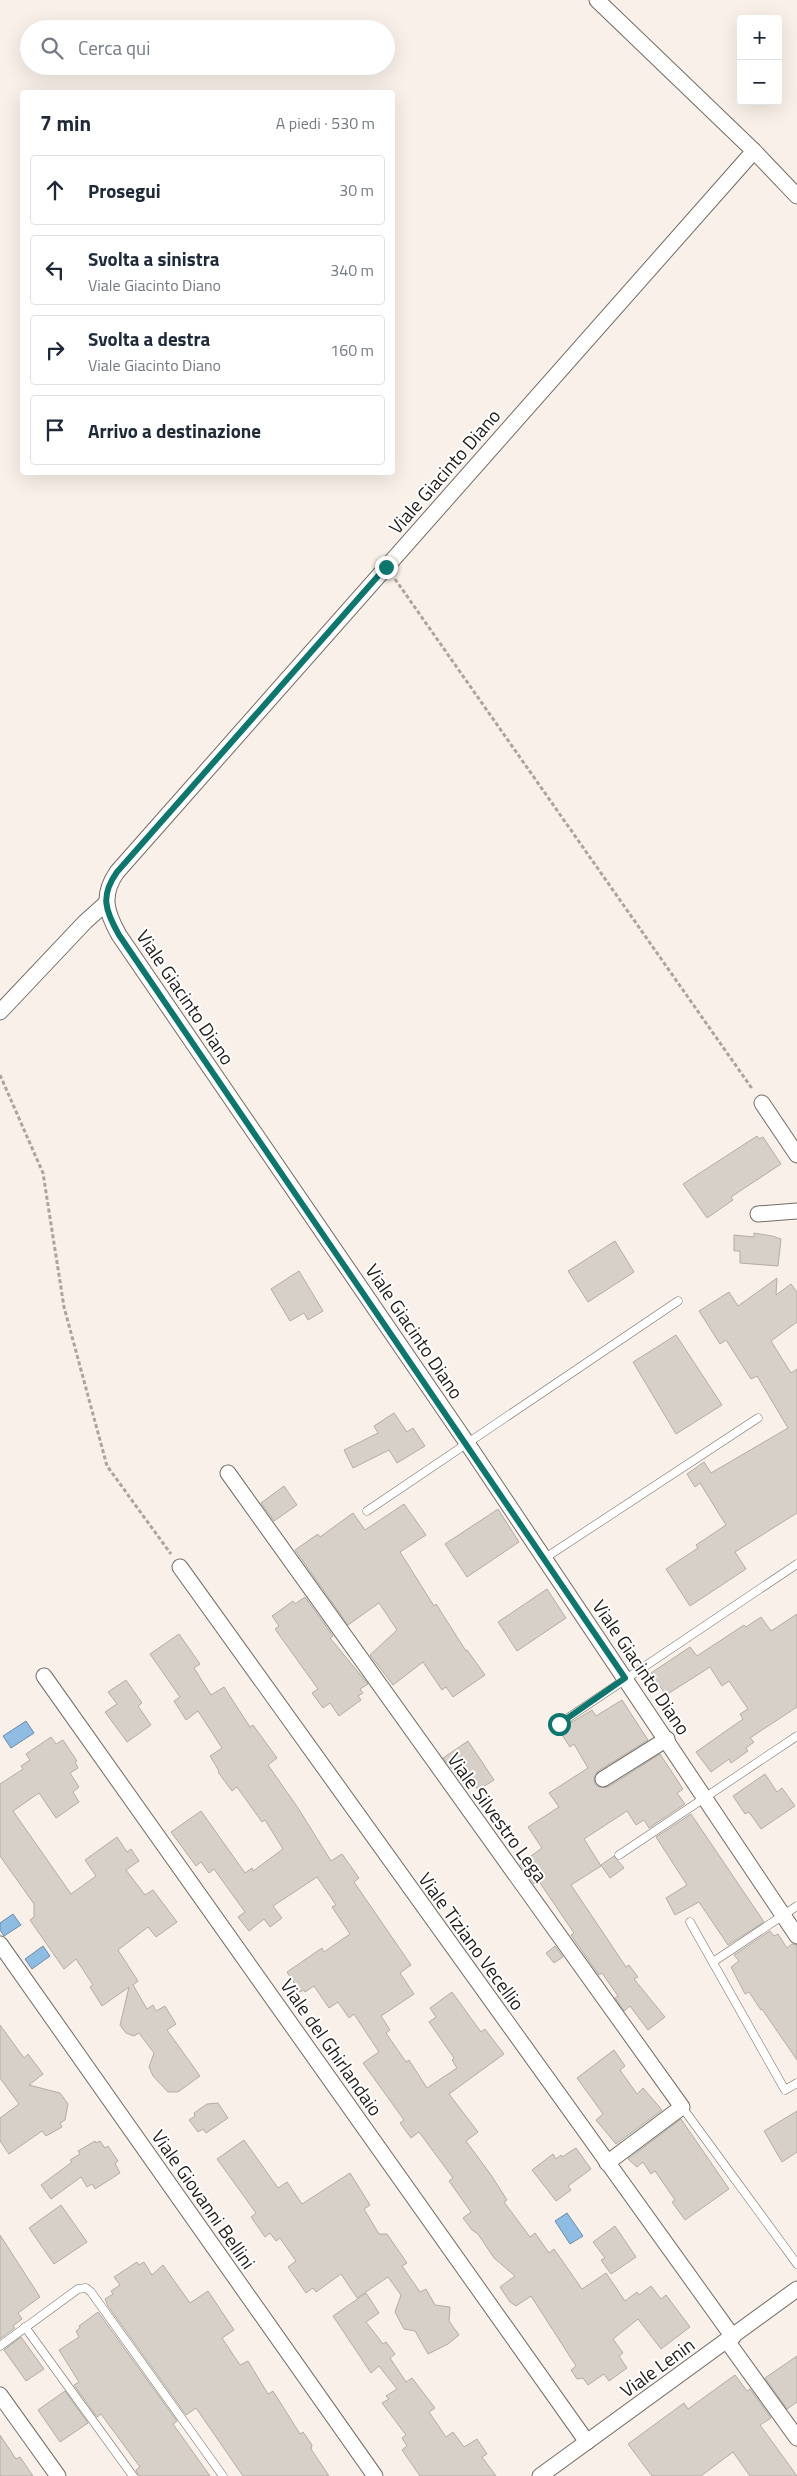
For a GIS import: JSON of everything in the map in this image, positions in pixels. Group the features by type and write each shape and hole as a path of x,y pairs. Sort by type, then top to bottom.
{"street":[{"path":"597,0 754,151 797,196"},
{"name":"Viale Giacinto Diano","path":"754,151 117,872 109,884 106,904 113,924 125,943 545,1558 797,1936"},
{"path":"0,1012 85,922 106,904"},
{"path":"762,1103 797,1155"},
{"path":"758,1214 797,1211"},
{"name":"Viale Silvestro Lega","path":"228,1473 682,2108"},
{"name":"Viale Tiziano Vecellio","path":"180,1567 607,2163 797,2438"},
{"name":"Viale del Ghirlandaio","path":"44,1676 587,2442"},
{"path":"603,1779 667,1739"},
{"name":"Viale Giovanni Bellini","path":"0,1944 375,2476"},
{"path":"607,2163 682,2108"},
{"name":"Viale Lenin","path":"540,2476 797,2289"},
{"path":"0,2395 58,2476"}],"lane":[{"path":"367,1511 678,1301"},
{"path":"545,1558 758,1418"},
{"path":"559,1724 797,1564"},
{"path":"619,1855 797,1736"},
{"path":"713,1962 797,1906"},
{"path":"690,1922 785,2090 797,2083"},
{"path":"682,2108 797,2264"},
{"path":"0,2346 78,2289 86,2288 91,2292 223,2476"},
{"path":"25,2327 133,2476"}],"path":[{"path":"386,567 762,1103"},
{"path":"0,1075 43,1174 64,1307 107,1466 180,1567"}],"water":[{"path":"26,1721 34,1733 11,1748 3,1736"},
{"path":"13,1914 21,1925 4,1936 0,1930 0,1923"},
{"path":"43,1946 50,1956 32,1969 25,1959"},
{"path":"567,2213 583,2236 570,2244 555,2221"}],"building":[{"path":"757,1136 759,1139 763,1137 781,1164 731,1197 733,1200 707,1218 683,1184"},
{"path":"754,1233 781,1239 778,1266 740,1263 740,1251 734,1251 734,1235 754,1237"},
{"path":"615,1241 634,1272 588,1302 568,1271"},
{"path":"299,1271 323,1311 308,1320 304,1313 290,1321 271,1289"},
{"path":"777,1278 776,1295 791,1284 797,1292 797,1322 771,1341 791,1373 797,1369 797,1513 735,1552 746,1569 690,1606 666,1569 698,1548 696,1545 726,1525 700,1483 695,1487 687,1474 704,1462 711,1473 788,1428 757,1376 751,1379 726,1340 720,1344 699,1311 729,1292 738,1306"},
{"path":"676,1335 722,1405 676,1434 633,1362"},
{"path":"394,1413 407,1432 413,1428 425,1446 397,1463 389,1450 353,1468 344,1450 378,1433 374,1426"},
{"path":"284,1486 297,1505 274,1521 261,1503"},
{"path":"404,1504 426,1535 400,1552 434,1606 436,1604 466,1651 485,1675 453,1697 446,1687 442,1690 423,1662 393,1685 370,1655 397,1630 379,1603 348,1625 295,1550 318,1534 320,1537 353,1513 365,1530"},
{"path":"498,1509 519,1542 467,1577 445,1544"},
{"path":"547,1589 566,1618 517,1651 498,1622"},
{"path":"305,1597 333,1636 330,1638 368,1684 360,1689 363,1693 358,1696 361,1700 339,1716 330,1703 323,1708 312,1693 318,1689 275,1629 279,1626 272,1616 293,1601 295,1604"},
{"path":"797,1614 797,1707 750,1738 754,1742 746,1748 748,1751 731,1763 729,1759 711,1772 696,1752 743,1719 740,1714 748,1709 729,1681 722,1686 710,1667 666,1695 659,1685 656,1687 648,1675 690,1647 697,1656 744,1625 746,1627 761,1617 771,1631"},
{"path":"179,1634 200,1664 194,1668 211,1695 224,1687 250,1727 253,1725 277,1758 268,1765 331,1861 342,1854 359,1878 354,1882 411,1965 400,1973 414,1994 381,2016 390,2030 386,2033 406,2062 409,2060 427,2088 457,2068 452,2060 454,2058 429,2022 436,2017 430,2008 452,1992 481,2032 485,2029 504,2054 449,2094 478,2132 466,2141 507,2200 504,2202 530,2237 535,2233 549,2253 554,2249 582,2289 606,2273 625,2301 637,2292 639,2295 651,2286 661,2299 666,2295 690,2327 661,2349 638,2319 613,2339 623,2353 619,2356 627,2368 609,2381 604,2374 588,2385 583,2378 577,2379 571,2370 576,2366 531,2296 516,2306 510,2302 500,2287 515,2276 494,2258 478,2234 472,2230 463,2218 471,2212 449,2181 453,2178 419,2132 411,2138 400,2123 404,2120 363,2063 379,2052 354,2014 349,2018 338,2002 329,2008 314,1986 305,1992 304,1990 300,1992 287,1972 322,1948 324,1952 350,1934 332,1907 336,1905 317,1877 273,1906 282,1918 270,1927 264,1919 249,1931 238,1917 245,1912 214,1869 209,1873 201,1862 196,1866 171,1832 201,1811 245,1873 252,1868 253,1871 283,1849 265,1820 262,1822 237,1787 232,1791 218,1772 210,1756 222,1748 198,1711 186,1720 174,1701 180,1697 150,1654"},
{"path":"126,1680 142,1703 138,1706 151,1725 127,1742 105,1712 117,1704 108,1692"},
{"path":"622,1700 648,1740 598,1771 594,1779 595,1784 599,1787 608,1787 660,1754 683,1789 677,1793 685,1804 649,1828 644,1820 636,1825 627,1811 584,1839 601,1866 571,1885 626,1967 629,1965 638,1977 634,1979 665,2017 648,2030 630,2006 624,2011 615,1998 618,1996 602,1973 599,1975 571,1935 574,1933 538,1880 534,1884 520,1864 542,1848 528,1827 559,1807 549,1793 588,1768 574,1744 570,1747 559,1730 592,1710 596,1716"},
{"path":"51,1737 56,1744 63,1740 77,1761 75,1762 78,1768 70,1773 79,1787 73,1792 79,1802 56,1818 39,1793 13,1811 71,1894 96,1876 85,1860 117,1837 127,1852 131,1849 139,1861 126,1870 145,1895 153,1890 177,1922 156,1937 148,1927 118,1950 138,1981 133,1985 147,2009 153,2005 156,2011 165,2006 176,2024 167,2030 200,2076 178,2092 168,2092 153,2076 149,2067 154,2053 139,2033 134,2036 126,2033 120,2025 129,1987 102,2006 90,1987 93,1985 76,1959 64,1969 30,1920 34,1917 34,1904 0,1856 0,1784 23,1769 21,1766 30,1760 26,1754"},
{"path":"468,1741 494,1780 478,1790 472,1781 465,1785 443,1758"},
{"path":"765,1774 777,1792 782,1788 795,1806 761,1829 749,1812 745,1814 733,1796"},
{"path":"691,1814 764,1922 728,1945 699,1902 675,1915 666,1898 687,1885 656,1837"},
{"path":"614,1856 624,1868 610,1878 601,1865"},
{"path":"770,1931 774,1936 778,1934 787,1948 792,1944 797,1945 797,2060 749,1992 745,1994 731,1967 739,1961 734,1955"},
{"path":"555,1946 563,1957 554,1963 546,1953"},
{"path":"0,2025 24,2058 28,2054 43,2074 29,2085 60,2093 68,2104 65,2120 60,2123 62,2127 46,2136 42,2131 9,2154 0,2141 0,2118 19,2104 0,2078"},
{"path":"614,2050 625,2066 620,2070 637,2094 643,2088 662,2110 616,2144 596,2120 603,2114 577,2078"},
{"path":"218,2103 228,2118 206,2133 203,2129 198,2132 189,2120 195,2116 194,2113 207,2104"},
{"path":"797,2111 797,2152 782,2162 764,2131"},
{"path":"681,2119 729,2189 685,2220 672,2202 675,2200 655,2171 651,2174 643,2162 637,2167 628,2159"},
{"path":"244,2140 278,2188 287,2182 302,2204 350,2173 370,2205 364,2209 379,2234 387,2234 407,2263 402,2266 420,2292 426,2289 435,2305 450,2307 449,2321 459,2335 448,2344 428,2354 415,2331 404,2329 395,2312 401,2295 388,2277 357,2298 341,2274 316,2292 313,2288 306,2293 288,2267 296,2261 280,2238 276,2241 270,2233 265,2237 251,2217 256,2213 217,2159"},
{"path":"95,2141 96,2143 100,2141 105,2148 108,2146 118,2161 115,2163 120,2173 95,2189 92,2184 87,2187 81,2177 51,2199 41,2185 72,2162 70,2160 80,2154 78,2151"},
{"path":"576,2148 591,2169 568,2186 571,2190 556,2201 532,2170 553,2154 556,2159"},
{"path":"61,2205 87,2242 54,2264 29,2228"},
{"path":"615,2226 636,2257 611,2274 601,2260 605,2258 593,2242"},
{"path":"0,2235 40,2297 18,2313 22,2319 13,2326 15,2328 0,2339"},
{"path":"137,2262 139,2265 144,2262 152,2275 163,2265 190,2303 208,2291 234,2330 222,2338 240,2365 248,2361 268,2394 273,2391 300,2434 303,2432 312,2445 311,2449 329,2476 243,2476 196,2408 186,2415 108,2306 105,2299 113,2294 111,2291 120,2285 114,2277"},
{"path":"366,2293 379,2313 366,2322 383,2344 386,2342 395,2354 390,2358 406,2382 412,2378 435,2408 429,2412 446,2437 453,2432 464,2447 477,2439 487,2454 482,2457 496,2476 420,2476 402,2450 407,2446 402,2438 406,2435 382,2403 389,2399 386,2396 397,2389 379,2366 371,2373 333,2316"},
{"path":"98,2312 177,2421 173,2424 210,2476 139,2476 136,2470 140,2467 101,2414 97,2417 74,2385 79,2382 59,2350 79,2337 76,2331 80,2328 79,2326"},
{"path":"21,2337 44,2369 26,2381 4,2350"},
{"path":"797,2356 797,2402 787,2409 765,2378"},
{"path":"735,2375 747,2391 750,2389 771,2418 760,2425 797,2476 750,2476 733,2452 701,2476 652,2476 628,2444 684,2403 688,2409"},
{"path":"65,2391 88,2423 60,2442 38,2410"},
{"path":"0,2435 16,2459 20,2457 33,2476 0,2476"}],"route":[{"path":"386,567 117,872 109,884 106,904 119,935 467,1443 625,1678 559,1724"}]}
